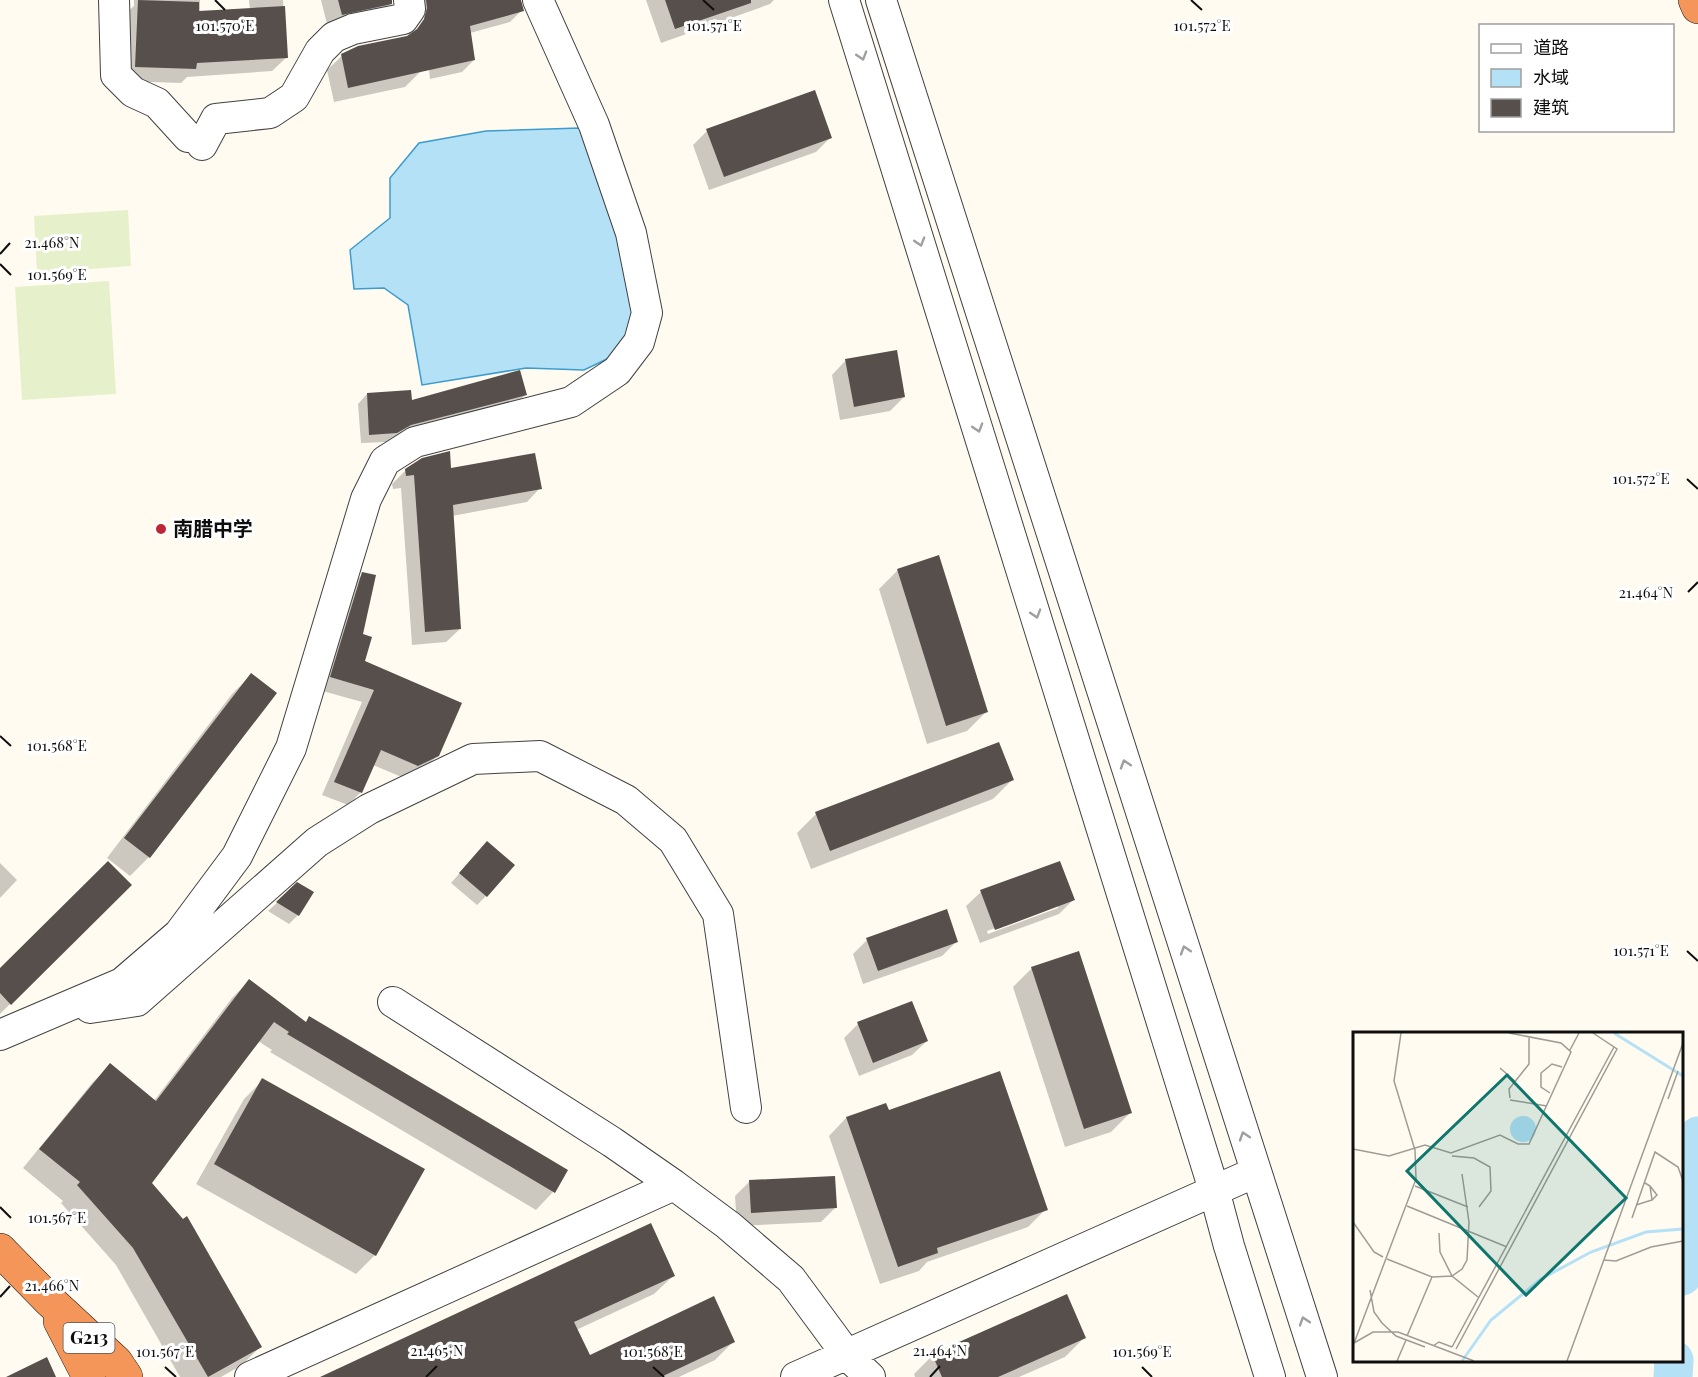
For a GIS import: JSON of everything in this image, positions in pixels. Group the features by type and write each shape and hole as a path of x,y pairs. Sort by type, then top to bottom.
{"highway":[{"path":"1695,0 1698,7"},
{"name":"G213","path":"0,1250 50,1301 116,1362 126,1377"},
{"name":"G213","path":"50,1301 89,1377"}],"street":[{"path":"114,0 116,75 133,92 157,104 195,141 216,119 270,113 294,97 320,51 334,37 353,29 403,19 410,9 409,0"},
{"path":"0,1035 122,983 179,934 237,856 291,748 366,499 385,461 415,442 571,402 617,371 639,342 647,313 631,233 594,125 538,0"},
{"path":"844,0 1270,1377"},
{"path":"881,0 1322,1377"},
{"path":"931,278 966,267"},
{"path":"48,1015 137,1001 317,842 369,808 473,759 540,756 626,800 673,840 718,914 746,1108"},
{"path":"393,1002 612,1142 728,1225 791,1279 847,1355 870,1377"},
{"path":"796,1377 1256,1172"},
{"path":"250,1377 674,1185"}],"green space":[{"path":"128,210 131,266 37,273 34,216"},
{"path":"109,281 116,394 22,400 15,287"}],"water":[{"path":"580,128 614,220 634,317 630,339 609,358 584,370 526,368 422,385 408,305 384,288 354,289 350,250 390,218 390,178 419,143 486,131"}],"building":[{"path":"138,0 199,2 199,11 285,6 288,58 197,63 196,69 135,67"},
{"path":"338,0 392,0 392,4 342,15"},
{"path":"426,0 521,0 524,11 470,26 475,60 348,88 341,54 358,46 407,36 417,29 424,19 427,8"},
{"path":"665,0 751,0 751,3 675,29"},
{"path":"815,90 832,138 724,177 706,129"},
{"path":"897,350 905,397 854,407 845,359"},
{"path":"520,370 527,395 411,425 397,433 369,435 367,393 411,390 412,400"},
{"path":"450,451 451,468 535,453 542,489 453,505 461,629 425,632 414,475 406,476 405,469 422,458"},
{"path":"939,555 988,712 946,726 897,569"},
{"path":"362,572 376,575 363,634 372,637 365,661 462,703 439,756 418,766 381,750 362,793 334,782 374,690 330,677"},
{"path":"251,673 277,693 150,858 124,838"},
{"path":"999,742 1014,780 830,851 815,812"},
{"path":"487,841 515,865 487,897 459,873"},
{"path":"108,861 132,885 11,1005 0,993 0,968"},
{"path":"1060,861 1075,900 995,930 980,890"},
{"path":"297,882 314,892 299,916 276,902"},
{"path":"947,909 958,942 878,971 866,938"},
{"path":"1079,951 1132,1113 1084,1129 1031,967"},
{"path":"249,979 306,1022 309,1016 568,1170 555,1193 287,1034 289,1032 274,1022 152,1183 183,1219 187,1216 262,1347 208,1377 133,1248 77,1185 80,1182 39,1149 110,1063 156,1101"},
{"path":"912,1001 928,1041 873,1063 857,1022"},
{"path":"1000,1071 1048,1210 937,1248 938,1253 898,1267 846,1117 886,1103 889,1110"},
{"path":"262,1078 425,1169 376,1256 214,1164"},
{"path":"835,1176 837,1208 751,1213 749,1180"},
{"path":"651,1223 675,1276 574,1322 590,1355 714,1296 735,1342 661,1377 320,1377"},
{"path":"1067,1294 1086,1338 998,1377 942,1377 932,1354"},
{"path":"47,1357 56,1377 6,1377"}],"waterway":[{"path":"1683,1263 1691,1160 1698,1136"},
{"path":"1673,1377 1674,1362"}],"place":[{"name":"南腊中学","path":"161,529"}]}
